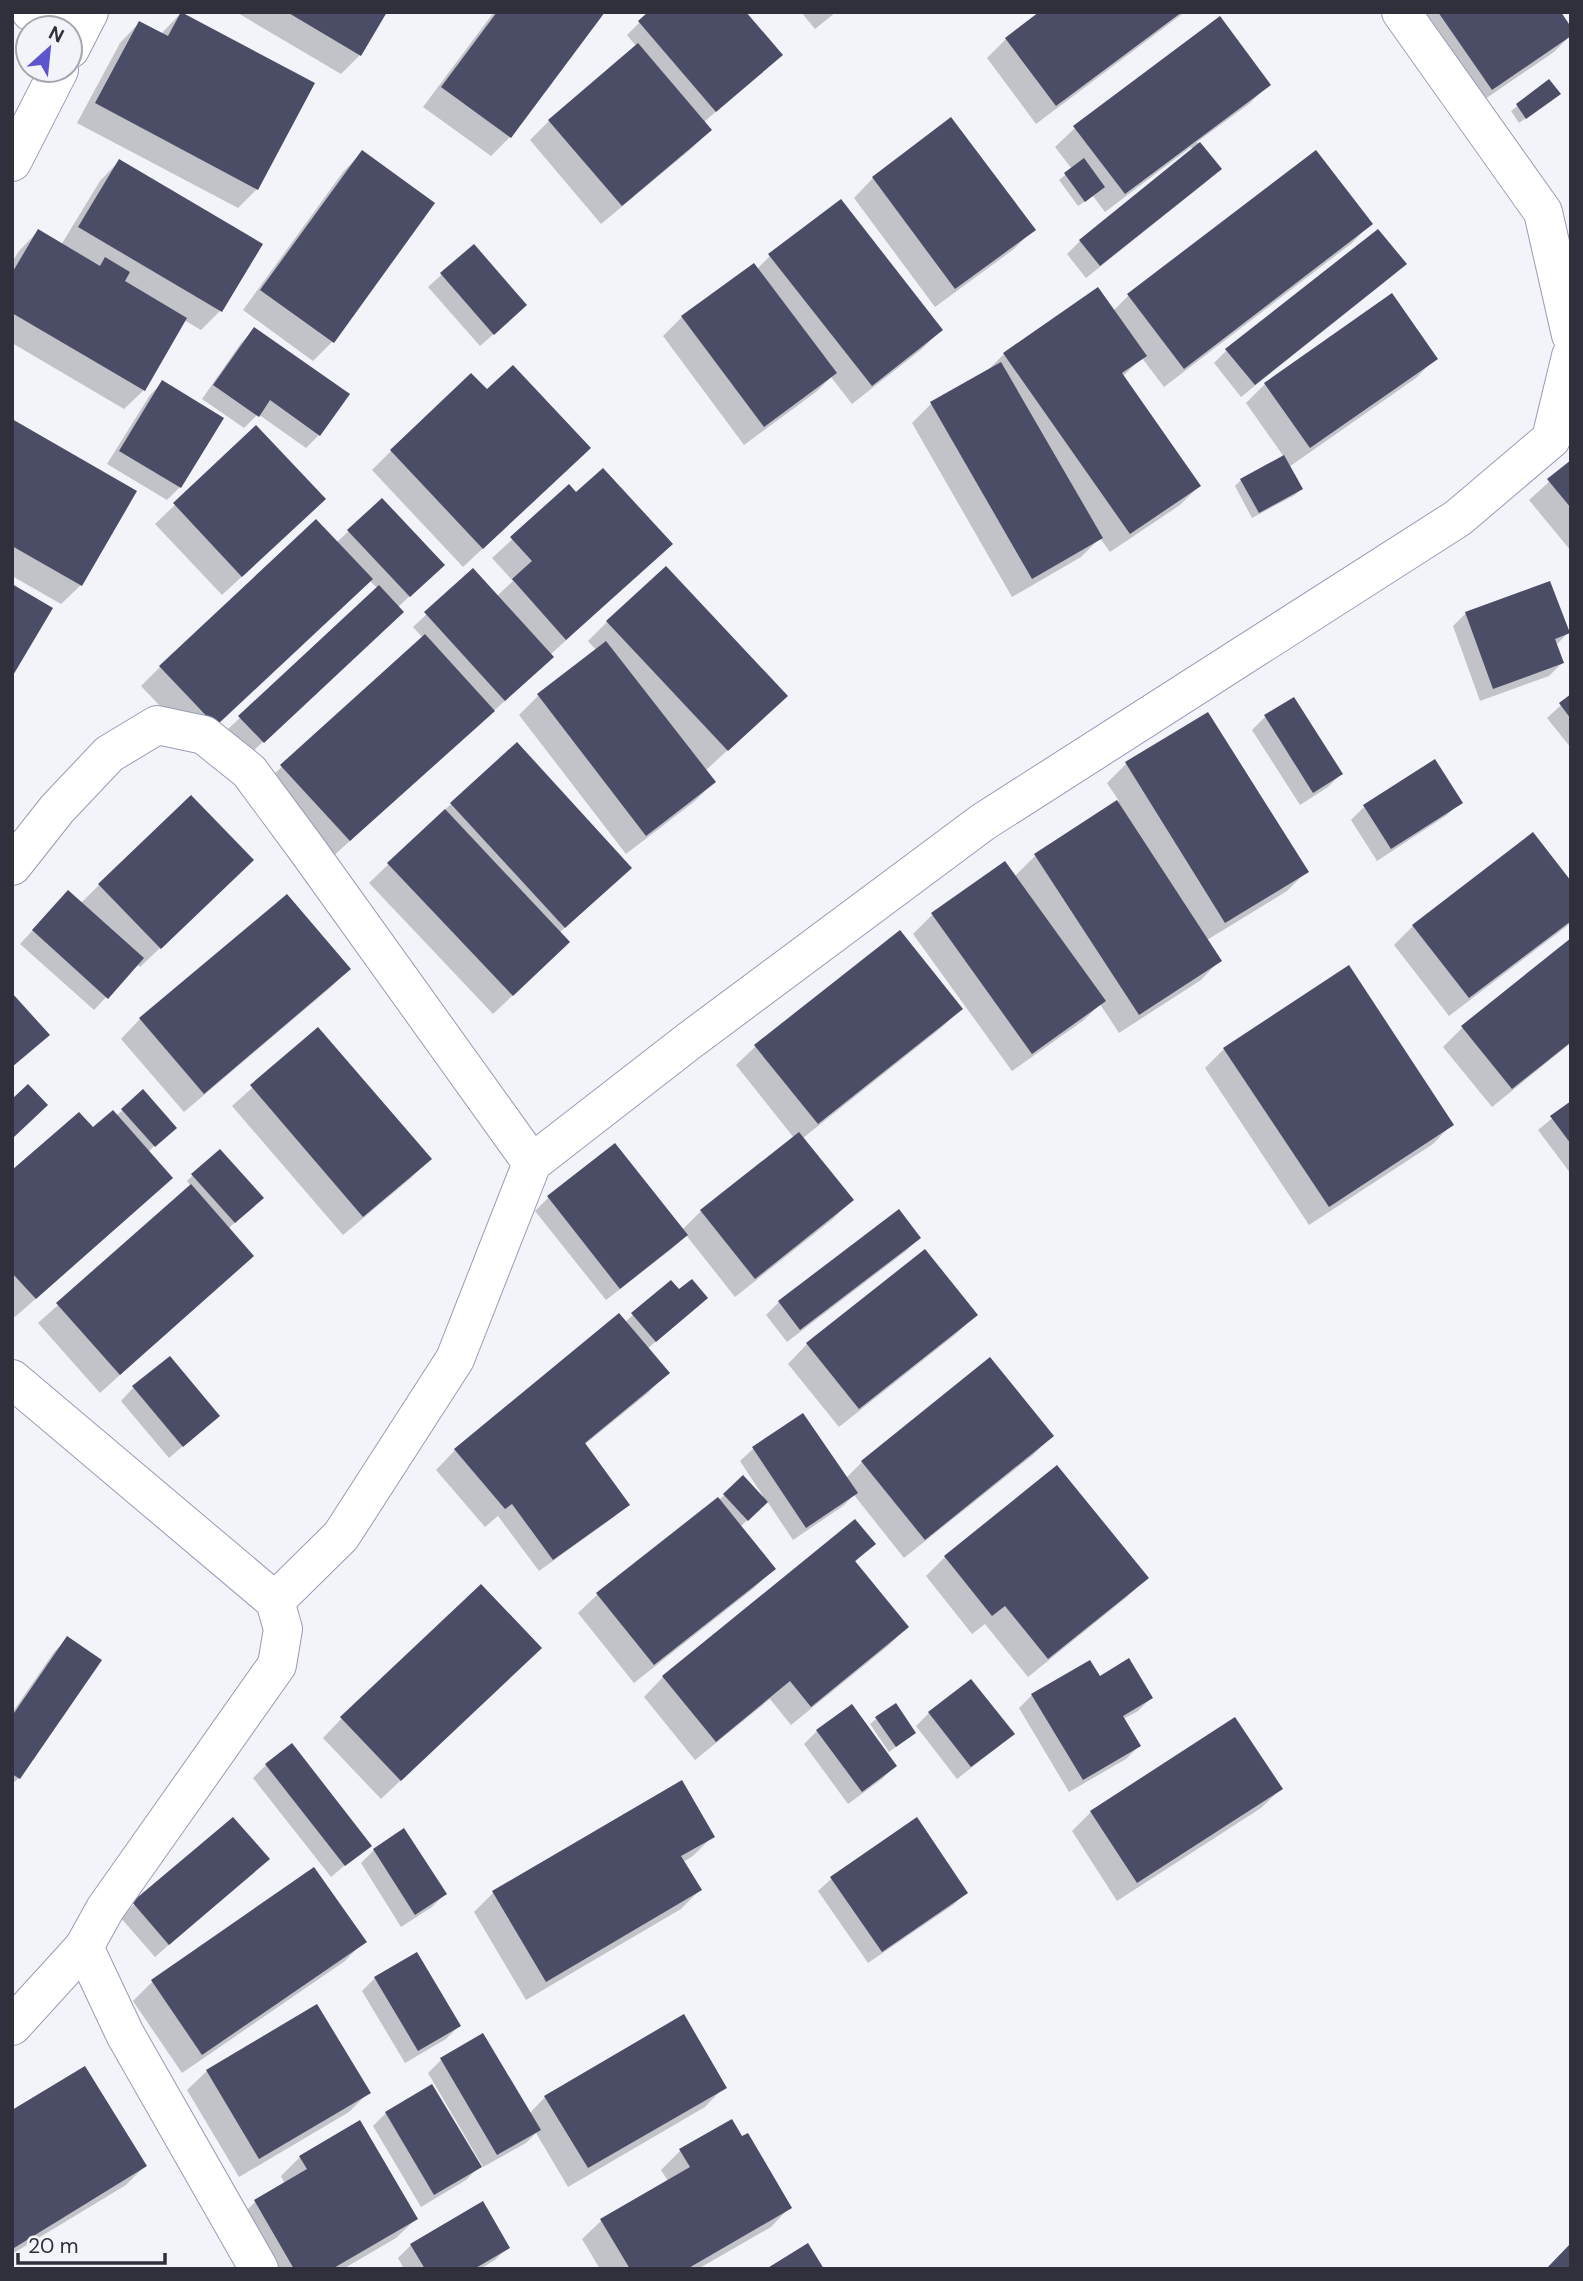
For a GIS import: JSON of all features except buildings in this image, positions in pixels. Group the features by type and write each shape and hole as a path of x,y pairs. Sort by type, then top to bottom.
{"street":[{"path":"1401,12 1543,212 1571,335"},
{"path":"12,162 52,84"},
{"path":"275,1601 341,1536 455,1359 531,1163 689,1041 983,822 1458,518 1551,439 1571,356"},
{"path":"12,866 57,809 109,754 157,725 204,735 248,771 257,782 531,1163"},
{"path":"12,1379 275,1601 283,1629 276,1665 105,1909 84,1947 12,2026"},
{"path":"84,1947 125,2034 259,2269"}]}
